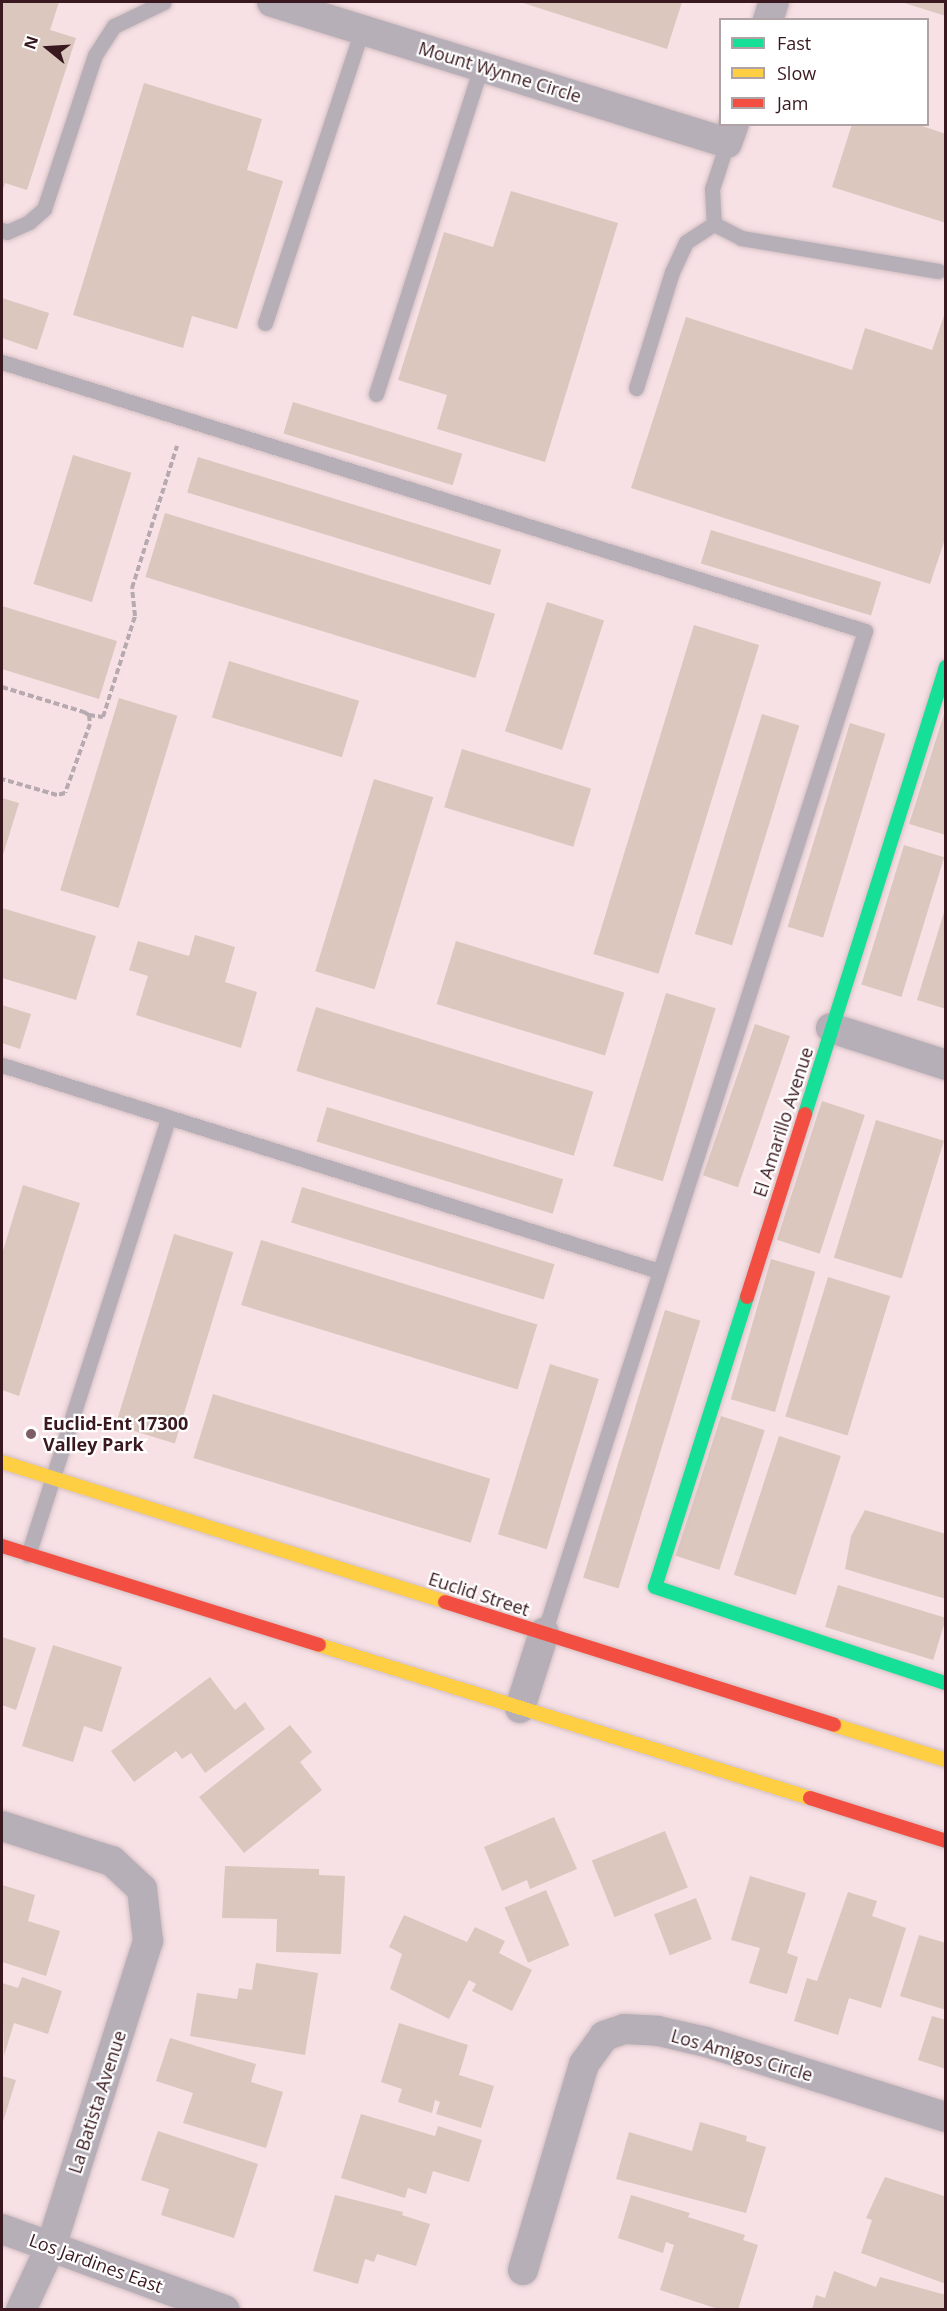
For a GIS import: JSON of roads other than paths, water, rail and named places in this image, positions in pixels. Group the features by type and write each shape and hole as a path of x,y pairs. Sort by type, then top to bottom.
{"main road":[{"name":"El Amarillo Avenue","path":"945,668 655,1587 945,1683"},
{"name":"Euclid Street","path":"2,1462 945,1760"},
{"path":"2,1546 945,1841"}],"street":[{"name":"Mount Wynne Circle","path":"272,2 481,66 730,134"},
{"path":"769,18 774,2"},
{"path":"831,1028 945,1065"},
{"path":"520,1708 544,1634"},
{"name":"La Batista Avenue","path":"2,1826 112,1861 142,1888 148,1941 51,2246 21,2310"},
{"name":"Los Amigos Circle","path":"523,2270 584,2064 604,2036 624,2030 658,2031 706,2042 945,2116"},
{"name":"Los Jardines East","path":"2,2229 225,2310"}],"lane":[{"path":"2,230 7,232 29,222 44,209 95,55 114,26 164,2"},
{"path":"265,323 362,30"},
{"path":"376,394 481,66"},
{"path":"714,224 712,189 730,134"},
{"path":"714,224 741,238 938,272"},
{"path":"636,388 672,272 686,242 714,224"},
{"path":"2,362 865,631 544,1634"},
{"path":"2,1065 660,1271"},
{"path":"28,1554 168,1118"}],"place":[{"name":"Euclid-Ent 17300 Valley Park","path":"31,1434"}]}
